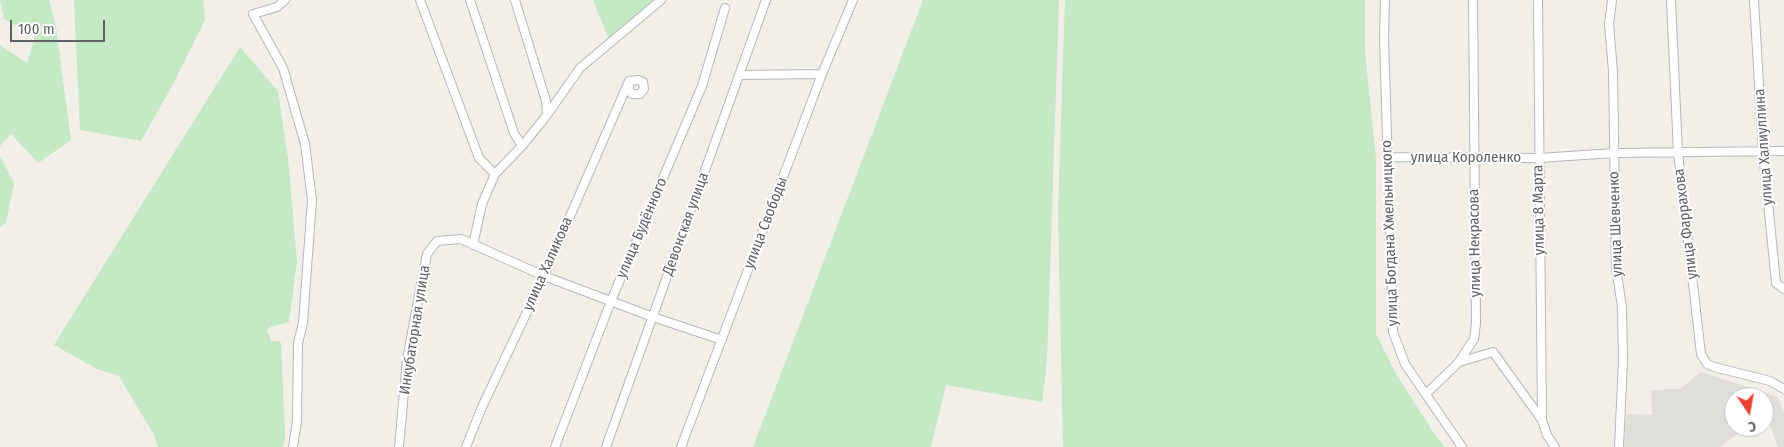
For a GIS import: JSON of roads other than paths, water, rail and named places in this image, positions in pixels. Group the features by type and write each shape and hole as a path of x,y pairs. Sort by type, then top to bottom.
{"street":[{"path":"285,0 277,8 253,14 283,68 304,144 312,200 303,323 298,343 297,421 293,447"},
{"path":"420,0 480,158 495,174"},
{"path":"470,0 514,133 522,146"},
{"path":"515,0 546,101 547,116"},
{"path":"473,245 482,204 495,174 547,116 580,68 661,0"},
{"name":"Девонская улица","path":"606,447 766,0"},
{"name":"улица Свободы","path":"681,447 822,74 853,0"},
{"name":"улица Богдана Хмельницкого","path":"1385,0 1384,38 1393,332 1405,364 1462,447"},
{"name":"улица Некрасова","path":"1426,394 1459,362 1474,339 1476,323 1473,0"},
{"name":"улица 8 Марта","path":"1538,0 1542,420"},
{"name":"улица Шевченко","path":"1612,0 1610,24 1613,71 1616,268 1622,307 1623,359 1619,447"},
{"name":"улица Фаррахова","path":"1671,0 1678,152 1702,354 1707,364 1714,368 1770,381 1784,389"},
{"name":"улица Халиуллина","path":"1754,0 1763,152 1776,283 1784,289"},
{"name":"улица Будённого","path":"555,447 612,301 702,86 725,8"},
{"path":"740,75 822,74"},
{"name":"улица Халикова","path":"466,447 482,407 544,276 629,81"},
{"name":"улица Короленко","path":"1389,157 1539,158 1614,153 1784,151"},
{"name":"Инкубаторная улица","path":"399,447 407,358 427,254 437,241 461,239 544,276 653,317 722,340"},
{"name":"улица Некрасова","path":"1459,362 1493,352 1542,420 1547,435 1555,447"}]}
